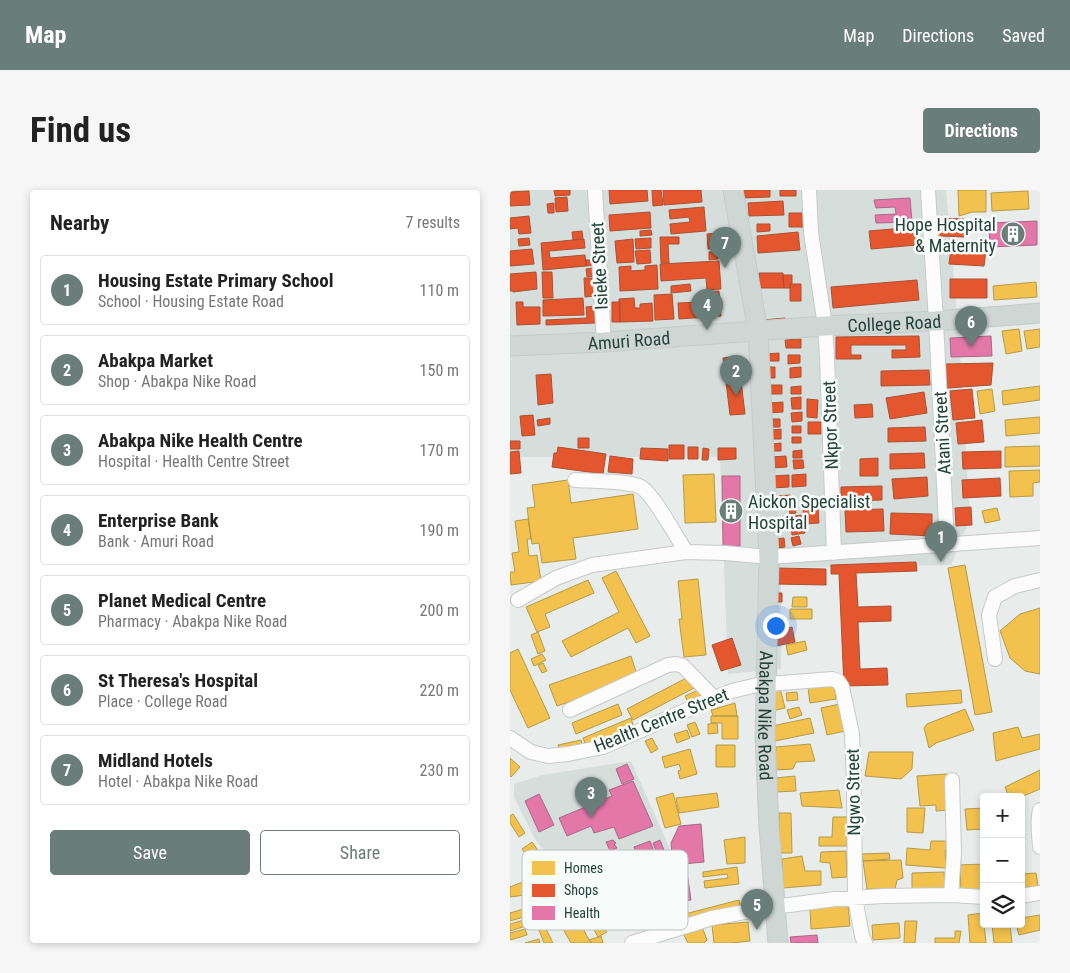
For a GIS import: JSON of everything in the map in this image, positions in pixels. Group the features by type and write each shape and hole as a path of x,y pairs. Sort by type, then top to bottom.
{"main road":[{"name":"Abakpa Nike Road","path":"724,190 753,331"},
{"name":"Abakpa Nike Road","path":"733,190 753,331 765,557 760,783 771,907 778,943"},
{"name":"College Road","path":"753,331 1040,313"},
{"name":"Amuri Road","path":"510,346 604,342 753,331"},
{"name":"Abakpa Nike Road","path":"770,943 771,907"}],"street":[{"name":"Isieke Street","path":"595,190 604,342"},
{"name":"Nkpor Street","path":"809,190 811,232 825,326 834,553"},
{"name":"Atani Street","path":"928,190 947,545"},
{"path":"575,480 628,484 642,488 652,497 686,552"},
{"path":"518,600 556,578 592,565 686,552 765,557 1040,538"},
{"path":"995,659 990,615 995,597 1015,586 1040,580"},
{"path":"570,710 668,665 676,664 683,666 714,698"},
{"name":"Health Centre Street","path":"510,738 531,752 548,756 568,754 603,747 714,698 732,692 762,685 832,679 838,681 842,687"},
{"name":"Ngwo Street","path":"842,687 852,734 855,898 865,943"},
{"path":"951,895 954,853 952,780"},
{"path":"1040,810 1038,816 1040,847"},
{"path":"1025,895 1040,893"},
{"path":"688,926 712,918 771,907 855,898 951,895 980,897"},
{"path":"632,943 674,930"}],"shaded area":[{"path":"510,190 946,190 959,336 970,519 951,565 781,568 781,669 728,674 720,457 510,457"},
{"path":"631,761 670,850 543,850 535,839 514,797 514,784 542,775"}],"building: Homes":[{"path":"958,190 986,190 986,212 972,212 959,216"},
{"path":"1028,191 1029,209 992,211 991,193"},
{"path":"1036,282 1037,297 994,300 993,286"},
{"path":"1019,329 1022,351 1006,354 1002,331"},
{"path":"1040,329 1040,347 1027,349 1024,331"},
{"path":"1040,386 1040,400 1003,405 1002,391"},
{"path":"992,389 995,411 980,414 977,391"},
{"path":"1040,417 1040,433 1006,436 1005,420"},
{"path":"1040,446 1040,466 1005,467 1005,447"},
{"path":"1040,470 1040,482 1033,483 1033,496 1010,497 1009,471"},
{"path":"714,474 716,522 685,523 683,475"},
{"path":"568,480 571,503 633,494 638,529 573,538 576,559 542,563 539,543 532,544 527,508 535,507 532,485"},
{"path":"997,508 1000,520 985,523 982,511"},
{"path":"528,519 531,539 527,539 529,556 537,555 541,581 511,585 510,572 515,572 512,553 519,552 515,521"},
{"path":"965,565 992,712 975,715 948,568"},
{"path":"616,571 650,636 636,643 628,628 571,657 562,641 619,612 602,578"},
{"path":"698,579 706,655 684,657 679,619 682,619 678,581"},
{"path":"588,580 594,593 545,614 550,627 537,632 526,607"},
{"path":"793,597 807,597 807,607 792,607"},
{"path":"1040,608 1040,674 1025,671 1010,658 1000,631 1020,614"},
{"path":"790,609 812,609 812,619 790,619"},
{"path":"538,632 545,651 538,654 531,635"},
{"path":"805,641 807,650 788,655 786,645"},
{"path":"518,649 550,718 528,728 510,690 510,653"},
{"path":"542,654 546,660 534,666 531,659"},
{"path":"631,656 638,678 557,706 549,685"},
{"path":"543,663 547,671 542,673 538,665"},
{"path":"690,676 696,687 633,720 627,709"},
{"path":"834,684 836,699 810,703 808,688"},
{"path":"780,688 785,708 772,711 767,691"},
{"path":"700,689 703,696 689,704 685,696"},
{"path":"961,690 962,703 907,707 906,694"},
{"path":"797,692 798,700 787,701 786,693"},
{"path":"735,703 737,716 713,716 711,710"},
{"path":"618,704 622,715 576,734 572,723"},
{"path":"840,704 845,731 827,735 821,708"},
{"path":"799,707 802,715 790,719 787,710"},
{"path":"965,709 974,730 936,743 929,748 924,728 927,724"},
{"path":"711,716 738,716 738,739 722,739 722,723 711,723"},
{"path":"631,718 634,728 587,748 583,738"},
{"path":"810,718 814,733 775,741 772,726"},
{"path":"695,722 700,734 692,737 687,725"},
{"path":"717,723 718,733 708,734 708,724"},
{"path":"1018,727 1022,738 1040,734 1040,749 996,761 993,733"},
{"path":"687,730 690,738 677,743 674,734"},
{"path":"652,738 658,749 651,753 645,741"},
{"path":"581,740 583,748 560,753 558,745"},
{"path":"810,744 815,761 796,762 793,769 774,770 776,747"},
{"path":"716,745 735,745 735,767 716,767"},
{"path":"690,749 697,774 680,779 678,771 681,770 679,764 665,768 662,757"},
{"path":"869,752 913,752 912,769 901,779 865,776"},
{"path":"510,758 520,767 511,777 510,776"},
{"path":"1040,770 1040,789 1025,795 1025,793 1007,793 1005,787"},
{"path":"947,774 949,810 936,811 936,805 920,806 917,776"},
{"path":"795,776 796,791 776,792 775,778"},
{"path":"839,790 842,808 802,806 800,793"},
{"path":"673,793 681,824 665,828 656,798"},
{"path":"717,793 719,807 679,813 676,798"},
{"path":"907,808 925,808 923,833 907,832"},
{"path":"980,808 980,829 967,830 965,809"},
{"path":"779,813 791,813 792,853 779,853"},
{"path":"513,814 525,833 519,837 510,823 510,816"},
{"path":"833,817 848,817 847,846 819,846 819,837 832,837"},
{"path":"745,837 745,863 727,864 724,840"},
{"path":"931,841 945,841 949,846 945,851 946,868 906,865 907,848 930,850"},
{"path":"532,842 538,850 523,850"},
{"path":"846,851 847,877 832,878 830,863 820,862 821,852"},
{"path":"889,853 890,859 863,861 862,854"},
{"path":"802,856 805,871 821,871 821,885 783,888 782,859"},
{"path":"901,860 903,878 897,880 895,889 867,889 863,861"},
{"path":"980,864 980,890 961,892 960,865"},
{"path":"737,867 739,884 705,888 704,881 728,878 727,874 703,877 703,872"},
{"path":"944,872 945,888 912,889 912,873"},
{"path":"1036,873 1038,886 1025,888 1025,874"},
{"path":"522,882 522,895 510,897 510,887"},
{"path":"739,900 741,907 688,922 688,913"},
{"path":"848,905 850,926 811,929 810,908"},
{"path":"522,909 522,917 510,921 510,913"},
{"path":"980,913 980,928 984,928 986,943 970,943 968,915"},
{"path":"1040,915 1040,930 1019,935 1017,928 1025,928 1025,917"},
{"path":"522,921 522,927 510,931 510,924"},
{"path":"905,921 917,921 915,943 904,943"},
{"path":"748,922 750,941 714,943 712,925"},
{"path":"899,923 900,938 873,940 872,925"},
{"path":"702,927 707,940 704,943 688,943 684,935"},
{"path":"992,928 1010,928 1012,943 994,943"},
{"path":"525,930 527,935 510,940 510,933"},
{"path":"539,930 546,930 553,943 544,943"},
{"path":"564,930 584,930 591,943 571,943"},
{"path":"594,930 606,930 607,932 598,937"},
{"path":"955,931 961,931 959,943 935,943 935,938 955,938"},
{"path":"601,936 603,943 592,943 589,940"},
{"path":"539,939 540,943 525,943"}],"building: Shops":[{"path":"554,190 570,190 570,195 555,196"},
{"path":"609,190 647,190 648,201 610,204"},
{"path":"652,190 661,190 663,205 653,206"},
{"path":"663,190 701,190 702,202 664,205"},
{"path":"742,190 770,190 770,197 742,198"},
{"path":"780,190 796,190 796,196 780,196"},
{"path":"529,191 530,205 510,206 510,192"},
{"path":"567,197 568,211 556,212 555,198"},
{"path":"783,201 784,215 749,216 748,203"},
{"path":"554,203 554,213 548,213 547,204"},
{"path":"704,207 706,231 671,234 670,224 690,222 689,217 670,219 669,210"},
{"path":"650,212 651,228 610,231 609,215"},
{"path":"789,213 803,213 803,227 789,227"},
{"path":"529,216 531,233 519,234 518,228 510,229 510,218"},
{"path":"941,218 964,219 964,237 940,236"},
{"path":"757,224 770,224 770,231 757,232"},
{"path":"916,227 917,245 871,249 869,231"},
{"path":"651,230 652,235 640,236 640,231"},
{"path":"582,231 583,239 573,240 572,232"},
{"path":"798,232 800,250 758,253 757,236"},
{"path":"717,233 717,249 708,249 707,234"},
{"path":"660,237 679,237 679,244 668,244 669,263 661,263"},
{"path":"529,238 530,245 519,246 518,239"},
{"path":"651,238 651,248 636,249 635,239"},
{"path":"584,239 585,248 549,251 550,258 585,255 586,266 543,270 541,243"},
{"path":"633,239 634,262 617,263 615,241"},
{"path":"951,247 986,250 984,266 949,264"},
{"path":"532,249 534,264 510,266 510,251"},
{"path":"650,250 651,263 637,264 635,251"},
{"path":"717,251 718,259 709,260 709,252"},
{"path":"586,260 595,260 596,265 586,266"},
{"path":"719,261 721,289 707,290 706,278 661,281 660,264"},
{"path":"657,265 658,289 620,291 619,267 631,266 631,271 645,270 645,266"},
{"path":"593,268 594,276 587,277 586,269"},
{"path":"536,272 537,289 510,291 510,274"},
{"path":"542,272 552,272 553,298 543,298"},
{"path":"759,273 783,273 784,288 759,288"},
{"path":"783,275 792,275 790,288 784,288"},
{"path":"584,278 594,278 595,296 585,297"},
{"path":"950,279 987,279 987,298 950,298"},
{"path":"917,280 919,300 833,308 831,287"},
{"path":"690,284 691,291 671,293 671,286"},
{"path":"790,284 801,284 801,301 790,301"},
{"path":"719,291 721,316 679,319 678,303 699,302 699,292"},
{"path":"672,294 674,319 655,320 654,295"},
{"path":"583,298 584,315 543,316 543,300"},
{"path":"634,298 635,308 640,308 640,304 652,303 653,321 620,322 619,299"},
{"path":"516,302 523,302 523,307 540,307 540,324 517,325"},
{"path":"612,302 620,302 620,322 612,322"},
{"path":"594,306 595,323 546,325 546,320 587,318 586,307"},
{"path":"785,318 785,324 764,325 763,320"},
{"path":"919,336 920,357 892,358 892,350 906,350 906,345 851,345 851,355 861,355 861,359 836,359 836,337"},
{"path":"801,339 801,348 786,348 785,340"},
{"path":"779,353 779,361 765,361 765,354"},
{"path":"788,355 800,355 800,363 788,364"},
{"path":"738,356 745,414 730,415 723,358"},
{"path":"993,363 991,385 947,388 945,364"},
{"path":"766,367 775,367 775,378 766,378"},
{"path":"801,367 801,377 790,378 790,368"},
{"path":"929,370 930,385 881,386 881,371"},
{"path":"551,374 553,403 538,405 536,375"},
{"path":"768,385 782,385 782,394 768,394"},
{"path":"801,386 801,394 791,394 791,387"},
{"path":"972,389 975,418 953,420 950,391"},
{"path":"924,392 927,413 890,419 886,398"},
{"path":"801,397 801,409 792,409 791,398"},
{"path":"807,399 818,400 817,418 807,417"},
{"path":"783,402 783,412 769,413 769,403"},
{"path":"872,404 873,417 855,418 854,405"},
{"path":"802,412 802,421 792,422 791,413"},
{"path":"533,415 535,435 522,436 520,416"},
{"path":"550,418 550,424 538,426 537,420"},
{"path":"771,419 780,419 780,427 771,427"},
{"path":"982,420 984,442 958,444 956,423"},
{"path":"808,422 821,422 821,434 808,434"},
{"path":"792,426 801,426 801,433 792,433"},
{"path":"925,427 926,441 888,442 888,428"},
{"path":"781,429 781,439 772,439 772,430"},
{"path":"792,437 801,437 801,443 792,443"},
{"path":"578,438 589,438 589,448 578,448"},
{"path":"510,441 520,441 520,449 510,449"},
{"path":"781,443 781,451 771,451 771,444"},
{"path":"669,445 684,445 684,459 669,459"},
{"path":"558,447 606,454 603,474 552,467 554,453 557,453"},
{"path":"688,447 698,447 698,459 688,459"},
{"path":"641,448 668,449 668,461 640,459"},
{"path":"703,448 709,449 708,460 702,460"},
{"path":"718,448 736,448 736,459 718,460"},
{"path":"802,450 802,458 793,458 793,451"},
{"path":"519,451 521,473 510,474 510,452"},
{"path":"1001,451 1001,468 963,469 962,452"},
{"path":"924,453 925,468 890,469 890,454"},
{"path":"610,456 633,459 632,474 608,472"},
{"path":"786,456 787,467 771,468 770,457"},
{"path":"878,458 878,476 860,476 860,459"},
{"path":"793,460 803,460 804,468 794,469"},
{"path":"806,474 806,486 792,487 792,475"},
{"path":"789,475 789,487 772,488 771,476"},
{"path":"927,477 928,496 894,499 892,479"},
{"path":"1000,478 1001,496 963,498 962,480"},
{"path":"882,486 882,500 841,501 841,487"},
{"path":"790,495 791,506 779,507 778,496"},
{"path":"795,506 796,513 790,514 789,507"},
{"path":"818,507 819,523 804,524 803,508"},
{"path":"971,507 972,525 956,526 955,508"},
{"path":"883,509 884,531 846,532 845,510"},
{"path":"891,513 932,514 932,536 890,534"},
{"path":"801,515 802,522 791,524 790,517"},
{"path":"776,520 788,520 788,527 776,527"},
{"path":"803,524 805,533 792,535 791,526"},
{"path":"799,536 801,544 793,546 791,538"},
{"path":"784,538 785,547 777,548 776,539"},
{"path":"916,562 917,571 856,573 858,607 891,606 891,621 858,622 860,669 887,668 888,685 844,686 839,574 831,574 831,565"},
{"path":"775,568 826,569 826,585 775,584"},
{"path":"770,593 782,593 782,602 770,602"},
{"path":"782,623 783,628 769,629 769,624"},
{"path":"792,627 795,642 771,647 767,633"},
{"path":"732,638 741,665 721,671 712,645"}],"building: Health":[{"path":"910,198 912,222 876,223 875,215 896,214 895,207 876,208 874,200"},
{"name":"Hope Hospital & Maternity","path":"1037,221 1037,245 990,247 989,223"},
{"path":"991,336 992,356 951,357 950,338"},
{"name":"Aickon Specialist Hospital","path":"722,476 740,476 740,546 723,547"},
{"path":"627,764 634,779 622,784 616,769"},
{"path":"633,781 653,826 619,839 614,827 594,833 591,826 567,836 559,818 612,796 609,790"},
{"path":"539,794 554,825 539,832 525,801"},
{"path":"701,824 704,862 688,864 688,850 672,850 671,843 679,826"},
{"path":"613,840 617,848 610,850 606,842"},
{"path":"660,840 664,850 656,850 653,843"},
{"path":"650,841 653,850 635,850 634,847"},
{"path":"688,879 691,900 688,900"},
{"path":"817,935 818,943 791,943 790,937"}],"place":[{"name":"Hope Hospital & Maternity","path":"1013,234"},
{"name":"Midland Hotels","path":"725,268"},
{"name":"Enterprise Bank","path":"707,330"},
{"name":"St Theresa's Hospital","path":"971,347"},
{"name":"Abakpa Market","path":"736,396"},
{"name":"Aickon Specialist Hospital","path":"731,511"},
{"name":"Housing Estate Primary School","path":"941,562"},
{"name":"Abakpa Nike Health Centre","path":"591,818"},
{"name":"Planet Medical Centre","path":"757,930"}]}
